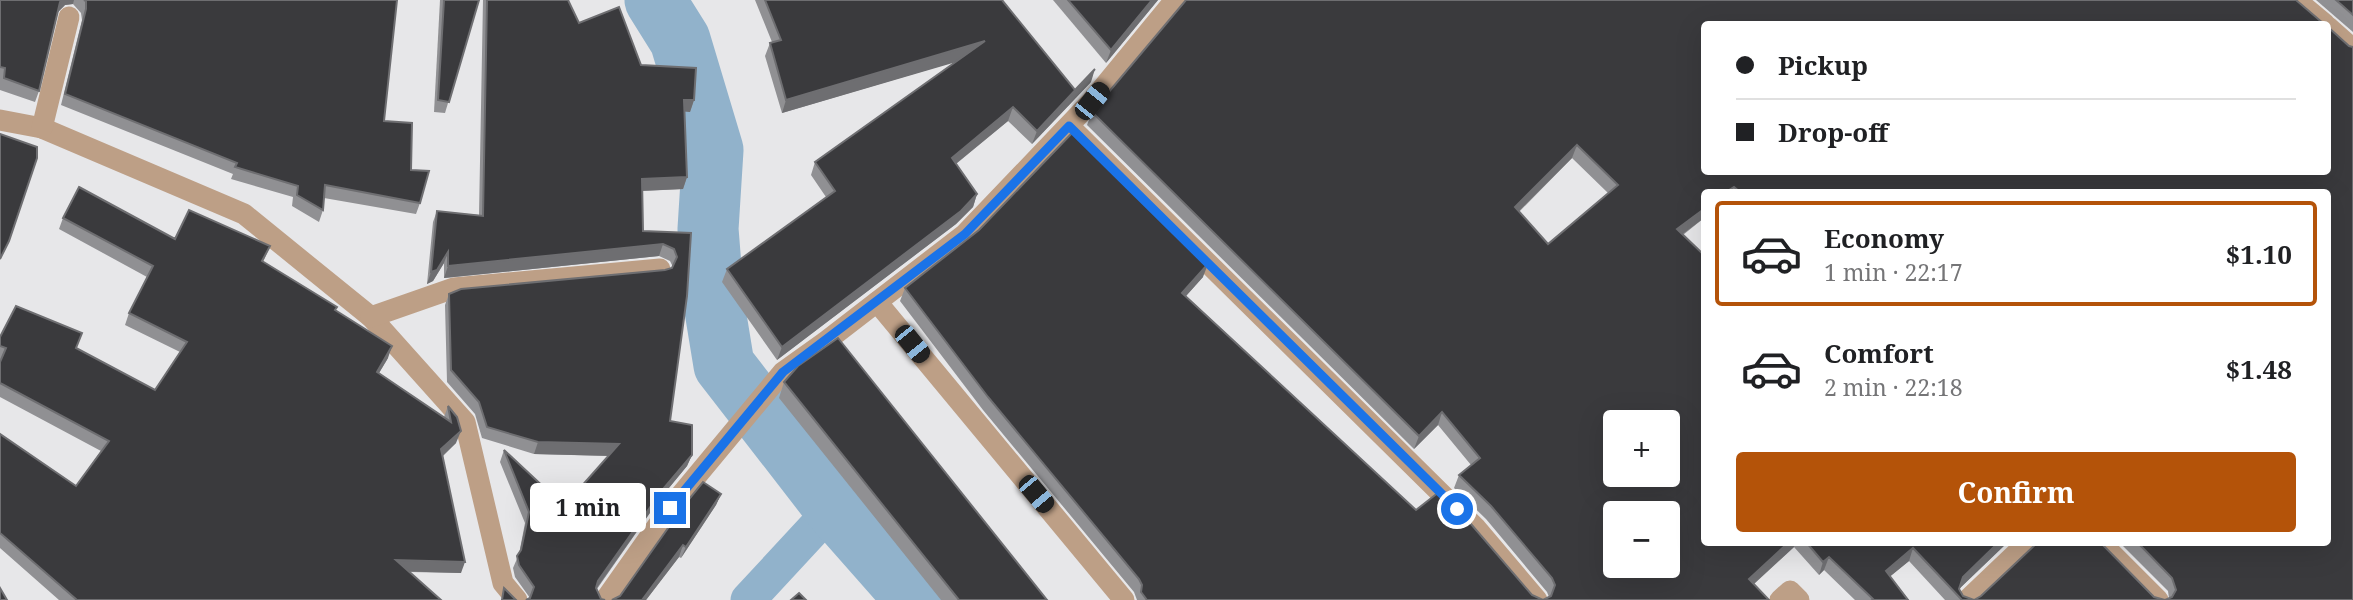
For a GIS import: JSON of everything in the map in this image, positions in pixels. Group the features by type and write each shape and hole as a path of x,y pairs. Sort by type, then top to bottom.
{"street":[{"path":"605,600 670,508 783,372 965,234 1092,101 1175,0"},
{"path":"2296,0 2320,21"},
{"path":"42,128 69,17"},
{"path":"2331,30 2353,49"},
{"path":"0,120 42,128 244,214 371,317 465,422 503,583 517,600"},
{"path":"1069,126 1476,528 1537,600"},
{"path":"371,317 454,288 660,268"},
{"path":"877,302 1124,600"},
{"path":"1967,600 2024,546"},
{"path":"2104,546 2158,600"},
{"path":"1780,600 1790,592 1799,600"}],"building":[{"path":"0,0 63,0 60,2 39,91 4,78 5,68 0,67"},
{"path":"84,0 397,0 384,121 412,123 411,170 429,171 420,203 325,185 323,210 297,195 298,186 235,167 237,163 65,94 86,9"},
{"path":"444,0 479,0 449,102 438,100"},
{"path":"487,0 568,0 579,23 619,7 641,65 696,68 694,100 684,100 687,177 642,179 643,231 691,233 687,296 670,421 692,425 692,455 663,489 598,581 596,588 601,599 605,600 526,600 530,598 534,587 519,565 517,556 521,550 529,512 504,450 564,506 619,444 538,442 487,427 479,402 451,370 449,294 461,289 665,270 672,268 677,257 674,249 663,244 448,266 448,252 437,270 431,272 437,211 483,216"},
{"path":"765,0 1002,0 1075,90 1095,69 1037,131 1013,107 952,158 977,194 961,211 782,347 727,269 835,191 815,162 985,41 786,100 770,43 781,40"},
{"path":"1068,0 1152,0 1111,50"},
{"path":"1186,0 2296,0 2320,21 1701,21 1701,175 2331,175 2331,30 2353,47 2353,600 2165,600 2172,597 2176,590 2172,578 2141,546 2331,546 2331,189 1701,189 1701,211 1677,229 1701,252 1701,546 1785,546 1749,579 1769,600 1543,600 1551,596 1555,585 1552,578 1491,506 1459,475 1480,458 1442,412 1419,436 1092,112","holes":["1577,145 1618,185 1548,244 1515,207"]},
{"path":"2336,0 2353,0 2353,15"},
{"path":"1074,131 1208,264 1182,293 1416,510 1439,492 1471,524 1532,595 1543,600 1147,600 1141,592 1139,579 988,397 905,288 979,230"},
{"path":"0,134 37,147 37,158 9,241 0,259"},
{"path":"79,187 175,239 189,210 270,246 262,261 337,307 335,310 392,346 377,372 451,422 448,406 457,417 461,431 441,449 465,562 396,560 441,600 77,600 0,533 0,434 76,486 109,441 0,383 0,362 6,348 0,346 0,337 16,306 82,333 76,348 155,390 187,342 129,313 153,266 63,218"},
{"path":"838,338 1047,600 959,600 784,382 798,366"},
{"path":"703,482 721,494 686,547 683,545 642,600 612,600 620,596"},
{"path":"1809,546 1995,546 1963,577 1959,589 1963,596 1974,600 1962,600 1913,548 1886,571 1908,600 1872,600 1829,557 1823,562"},
{"path":"2034,546 2104,546 2154,597 2165,600 1974,600"},
{"path":"0,588 7,600 0,600"},
{"path":"504,588 516,600 502,600"},
{"path":"799,593 806,600 791,600"}],"waterway":[{"path":"655,0 680,40 713,150 708,229 714,304 724,365 834,507 916,600"},
{"path":"748,600 834,507"}],"route":[{"path":"670,508 783,372 965,234 1069,126 1457,509"}]}
